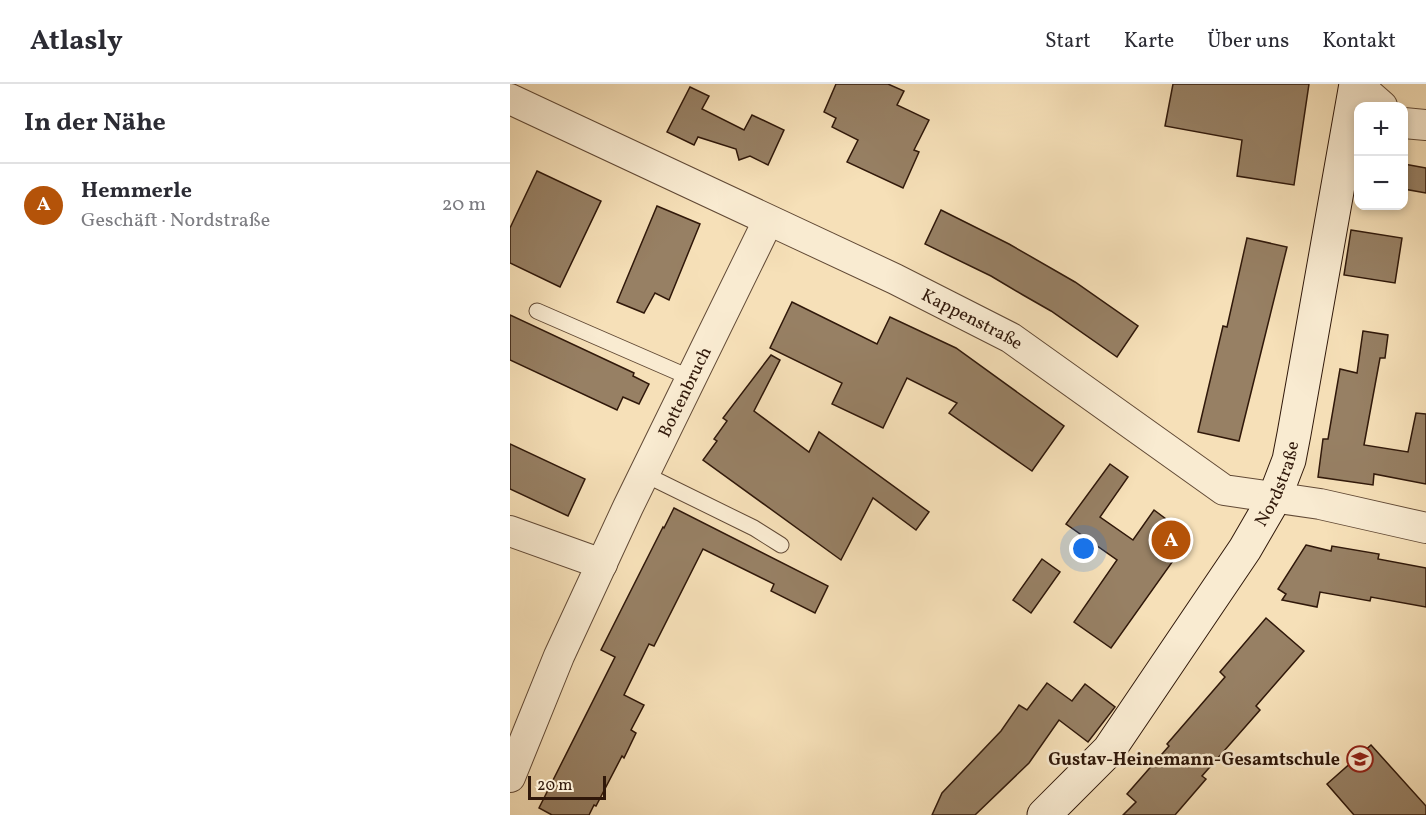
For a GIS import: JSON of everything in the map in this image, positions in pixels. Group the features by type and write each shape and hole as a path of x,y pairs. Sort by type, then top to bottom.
{"street":[{"path":"1357,84 1377,102"},
{"name":"Nordstraße","path":"1044,815 1109,750 1239,557 1274,499 1289,460 1351,150 1357,84"},
{"name":"Kappenstraße","path":"510,99 895,279 1011,338 1224,490 1320,504 1426,528"},
{"path":"1408,124 1426,126"},
{"name":"Bottenbruch","path":"510,777 560,656 602,564 768,221"},
{"path":"510,531 602,564"}],"lane":[{"path":"537,311 691,378"},
{"path":"644,474 754,528 781,545"}],"building":[{"path":"836,84 888,84 904,91 897,105 929,120 914,150 919,152 903,188 847,162 858,140 832,127 836,118 824,112"},
{"path":"1173,84 1309,84 1294,185 1237,176 1242,140 1165,126"},
{"path":"690,87 709,96 702,109 744,130 752,115 784,130 768,165 750,156 739,160 736,149 698,137 694,145 667,132"},
{"path":"1408,165 1426,168 1426,193 1408,190"},
{"path":"537,171 601,201 560,287 510,263 510,228"},
{"path":"657,206 700,224 669,300 655,293 644,313 617,302"},
{"path":"941,210 1009,244 1075,282 1138,326 1117,357 1051,311 991,276 925,244"},
{"path":"1351,230 1402,238 1395,283 1344,275"},
{"path":"1247,238 1287,247 1239,441 1198,432 1223,326 1227,327"},
{"path":"792,302 877,344 890,317 956,348 1064,426 1032,471 949,413 957,403 907,378 883,428 832,404 842,383 770,348"},
{"path":"510,315 634,373 633,376 649,384 639,404 623,397 617,410 510,360"},
{"path":"1363,331 1388,335 1385,358 1380,358 1364,445 1408,452 1416,413 1426,414 1426,484 1374,474 1373,485 1318,477 1323,439 1328,439 1340,369 1357,373"},
{"path":"771,355 780,360 754,411 809,452 819,432 929,512 916,530 873,498 841,560 703,460 717,441 714,439 727,421 723,418"},
{"path":"510,444 585,479 568,516 510,489"},
{"path":"1110,464 1128,477 1100,517 1133,540 1154,510 1190,537 1111,648 1074,622 1117,560 1066,524"},
{"path":"674,508 828,586 815,613 771,591 774,584 703,549 654,646 649,644 624,695 644,705 631,730 636,733 624,758 622,756 589,815 552,815 539,808 615,657 601,650"},
{"path":"1306,545 1331,551 1332,546 1379,554 1378,559 1426,568 1426,607 1371,597 1370,601 1320,592 1317,607 1282,600 1286,594 1278,589"},
{"path":"1042,559 1060,572 1031,613 1013,600"},
{"path":"1266,618 1304,651 1256,706 1260,710 1202,776 1206,779 1175,815 1123,815 1136,802 1127,794 1225,677 1220,672"},
{"path":"1047,683 1072,701 1085,684 1115,707 1088,742 1059,720 1029,763 975,815 932,815 942,793 1001,731 1019,705 1027,710"},
{"path":"1371,745 1426,806 1426,815 1354,815 1327,784"}],"place":[{"name":"Hemmerle","path":"1171,540"},
{"name":"Gustav-Heinemann-Gesamtschule","path":"1360,759"}]}
